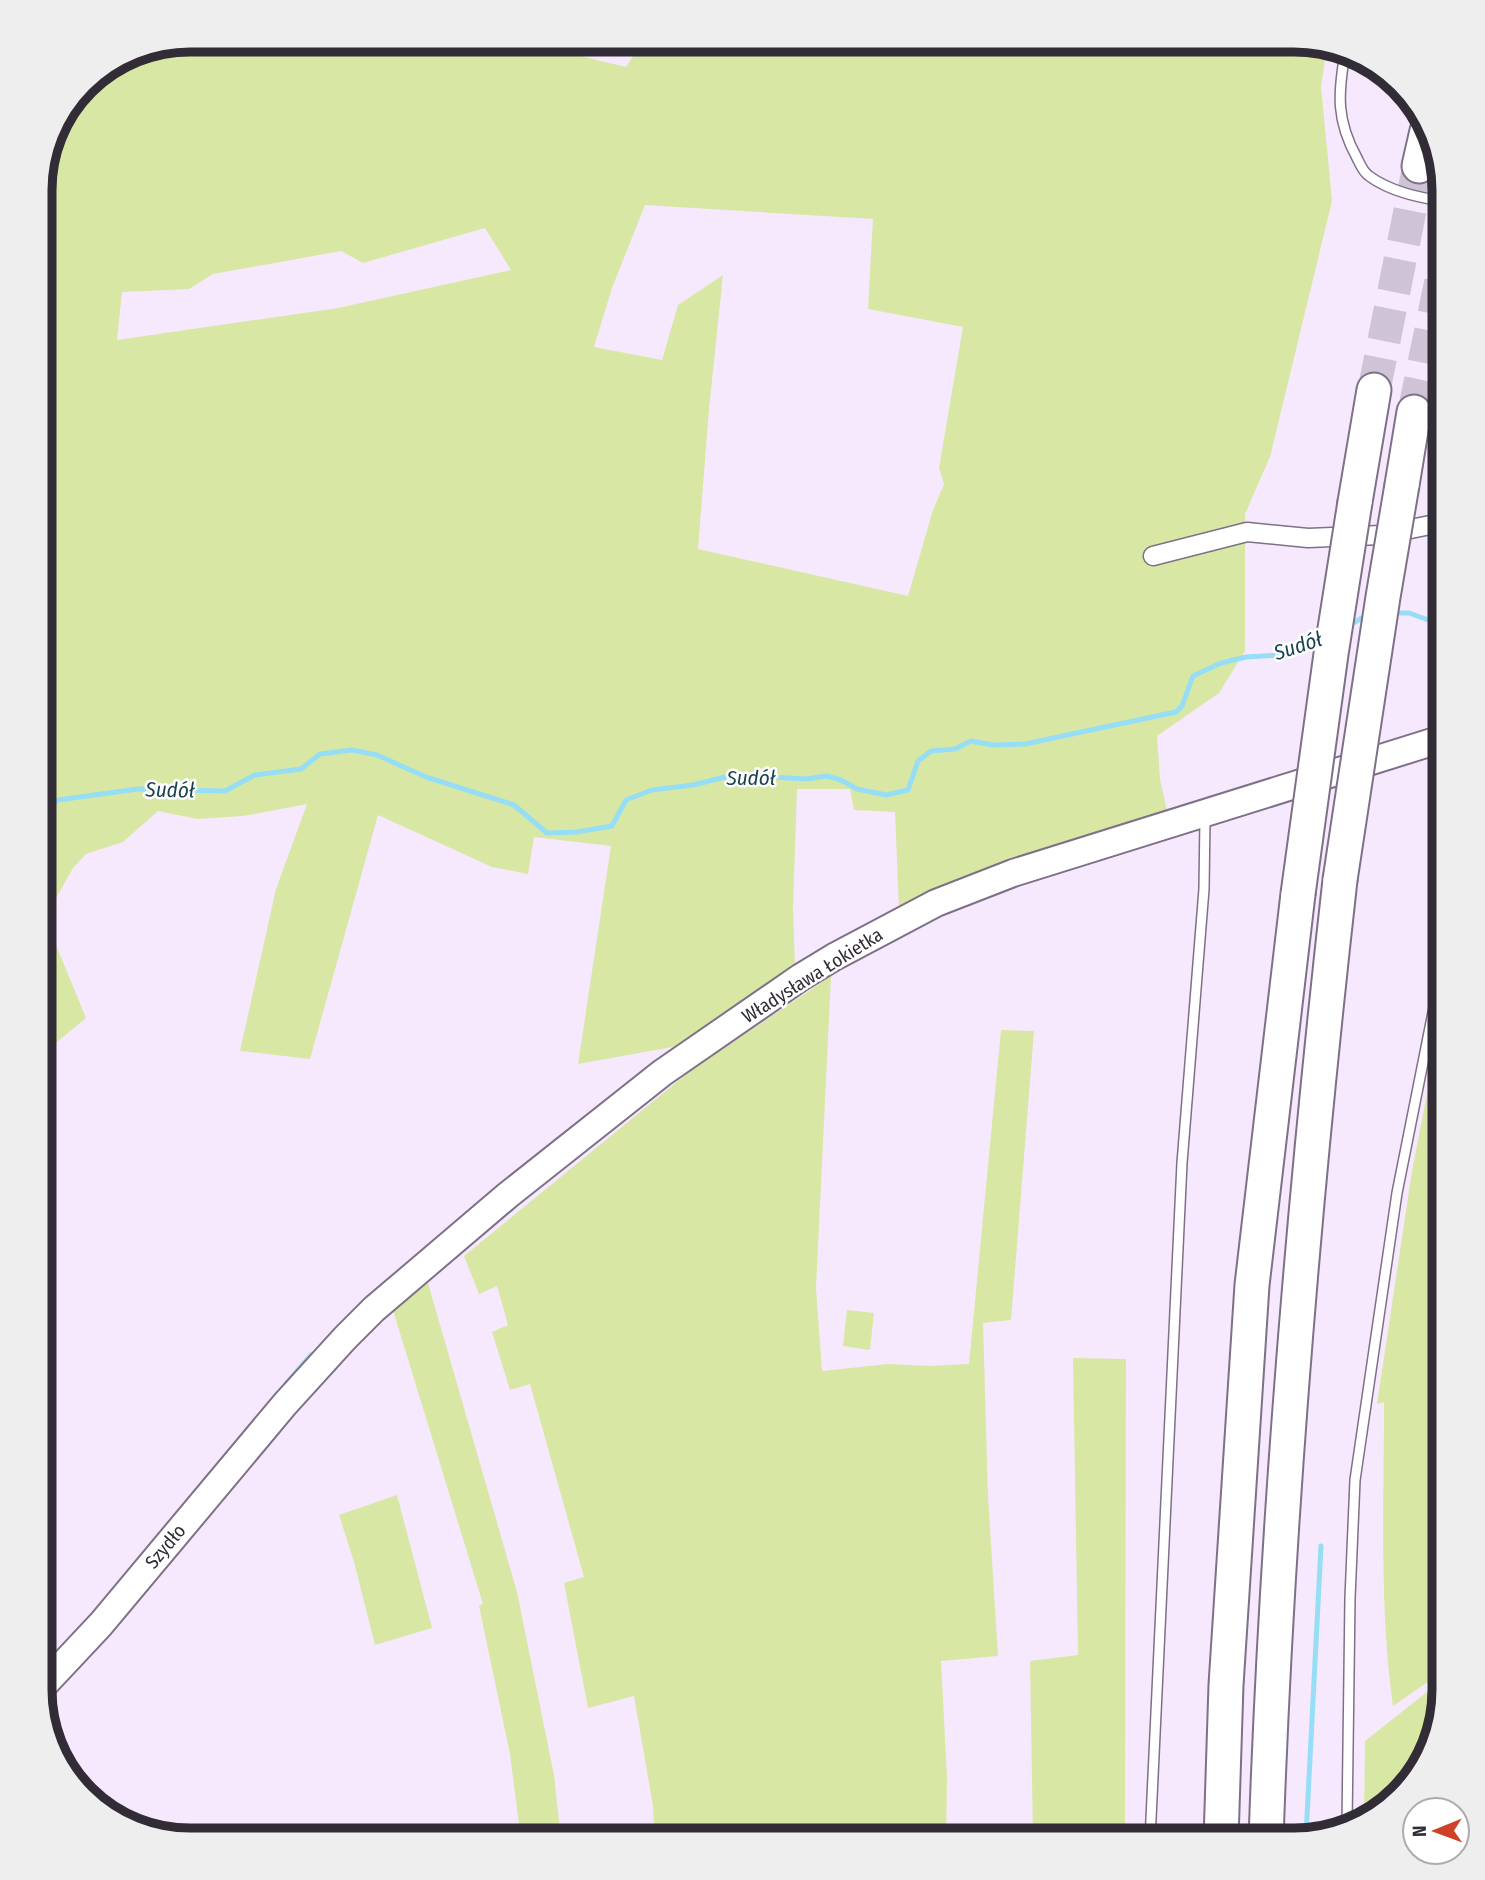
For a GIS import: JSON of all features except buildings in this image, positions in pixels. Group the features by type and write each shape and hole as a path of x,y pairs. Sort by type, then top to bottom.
{"highway":[{"path":"1419,166 1424,143"},
{"path":"1221,1828 1226,1685 1252,1285 1298,894 1329,667 1374,390"},
{"path":"1266,1828 1270,1715 1286,1452 1319,1062 1340,880 1414,412"}],"street":[{"path":"1153,556 1247,532 1308,538 1381,535 1432,525"},
{"name":"Władysława Łokietka","path":"288,1401 374,1309 508,1195 662,1073 834,957 936,903 1013,873 1432,742"},
{"name":"Szydło","path":"53,1675 101,1624 288,1401"}],"lane":[{"path":"1343,62 1339,86 1341,121 1366,174 1403,194 1432,200"},
{"path":"1151,1828 1182,1163 1204,889 1206,812"},
{"path":"1347,1817 1355,1480 1396,1193 1432,1016"}],"green space":[{"path":"190,52 566,52 626,67 636,52 1304,53 1326,56 1321,86 1332,201 1270,457 1245,514 1245,651 1219,693 1157,736 1160,779 1167,811 899,909 895,812 854,810 850,789 797,789 793,908 795,966 678,1046 578,1064 611,846 534,837 528,874 492,867 378,815 310,1059 240,1051 276,889 307,804 243,816 197,819 158,811 123,842 86,854 73,868 53,904 53,181 57,155 71,121 93,93 121,71 155,57","holes":["645,205 873,219 868,309 963,327 939,468 944,484 933,510 908,596 698,549 723,275 678,305 662,360 594,347 612,288","485,228 511,270 338,308 117,340 122,292 189,289 213,274 341,251 363,263"]},
{"path":"53,938 86,1018 53,1045"},
{"path":"831,976 816,1288 822,1371 888,1364 969,1364 1001,1030 1034,1031 1011,1320 983,1323 988,1496 998,1656 941,1661 947,1777 946,1828 654,1828 634,1696 588,1708 564,1583 584,1577 530,1384 510,1390 492,1332 508,1325 497,1286 479,1294 464,1256 689,1072"},
{"path":"1432,1069 1432,1679 1393,1706 1384,1592 1384,1402 1377,1404 1412,1171"},
{"path":"428,1283 517,1592 554,1775 560,1828 519,1828 510,1754 479,1606 483,1604 392,1307"},
{"path":"847,1310 874,1313 870,1350 843,1346"},
{"path":"1073,1358 1126,1359 1125,1828 1033,1828 1030,1661 1078,1655"},
{"path":"397,1495 432,1628 375,1645 339,1515"},
{"path":"1432,1690 1428,1725 1414,1758 1392,1787 1364,1808 1365,1741"}],"waterway":[{"name":"Sudół","path":"1391,613 1409,613 1432,621"},
{"name":"Sudół","path":"1348,626 1367,615"},
{"name":"Sudół","path":"53,804 58,800 138,789 225,791 255,775 301,769 320,754 352,750 377,755 426,777 514,805 547,833 577,832 612,826 626,800 652,790 693,785 733,775 806,779 827,776 857,789 886,795 908,790 918,761 931,751 955,749 971,741 993,745 1025,744 1176,712 1182,706 1193,676 1221,663 1246,657 1283,655 1321,641"},
{"path":"286,1384 311,1355"},
{"path":"1306,1827 1321,1546"}],"tunnel":[{"path":"1374,390 1419,166"},
{"path":"1414,412 1432,324"}]}
